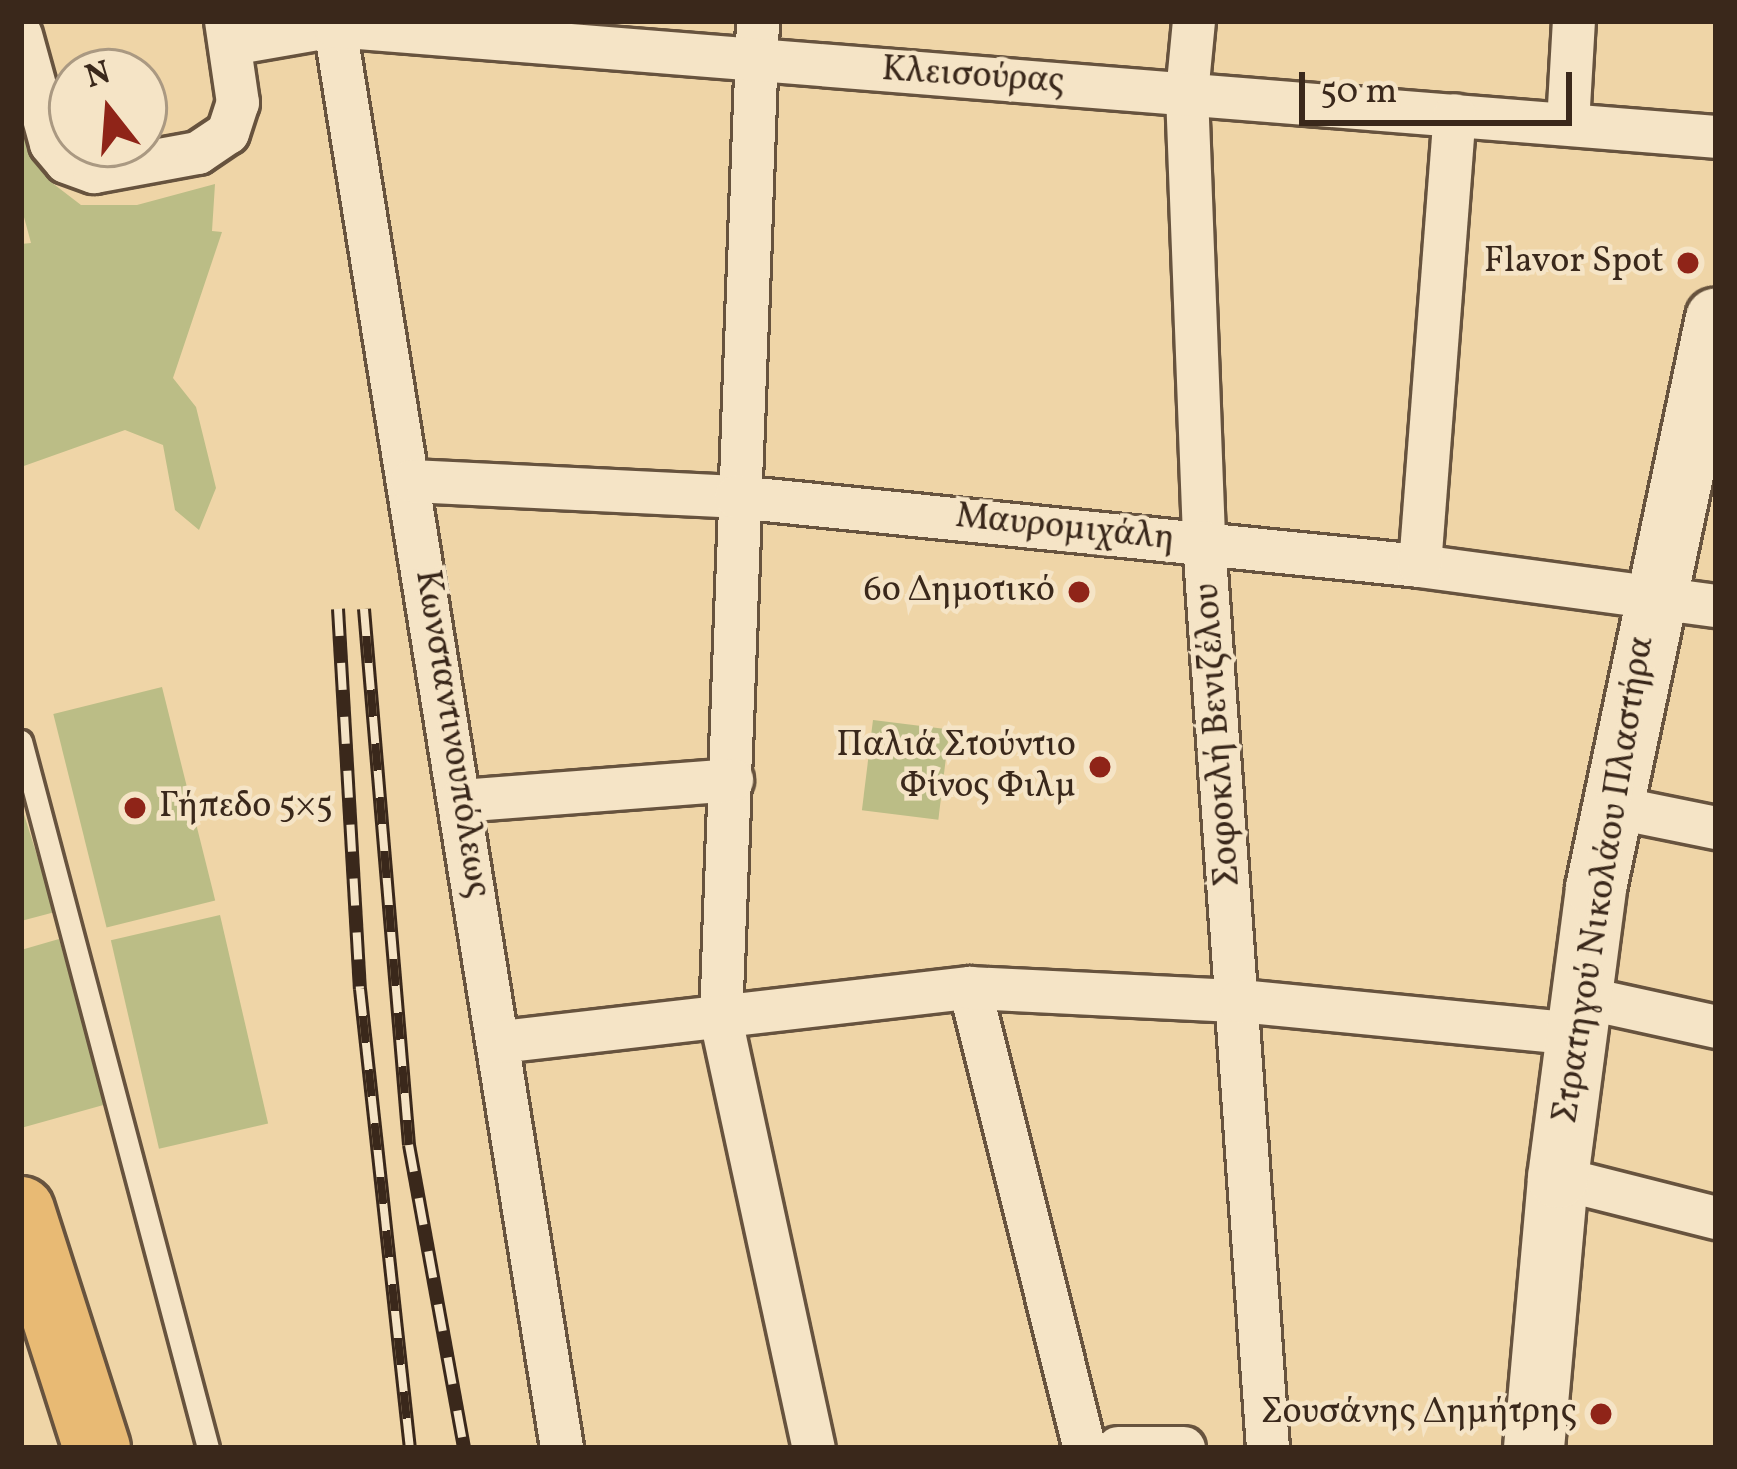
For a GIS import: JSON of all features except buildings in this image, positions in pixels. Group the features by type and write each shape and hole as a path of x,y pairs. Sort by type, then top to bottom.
{"main road":[{"path":"21,1210 97,1448"},
{"path":"21,1351 52,1448"}],"street":[{"name":"Σοφοκλή Βενιζέλου","path":"1194,21 1187,94 1204,542 1268,1448"},
{"path":"1568,124 1574,21"},
{"name":"Κλεισούρας","path":"229,32 334,23 757,41 1187,94 1716,137"},
{"name":"Κωνσταντινουπόλεως","path":"334,23 412,481 562,1448"},
{"path":"21,35 51,144 66,162 94,172 177,157 228,133 238,103 229,32"},
{"path":"757,41 736,496 733,780 721,1019 814,1448"},
{"path":"1420,566 1455,115"},
{"name":"Στρατηγού Νικολάου Πλαστήρα","path":"1534,1448 1578,1015 1652,595 1713,351"},
{"name":"Μαυρομιχάλη","path":"412,481 736,496 1420,566 1716,606"},
{"path":"460,801 733,780"},
{"path":"1613,807 1716,828"},
{"path":"970,988 1085,1448"},
{"path":"501,1042 970,988 1578,1015 1716,1028"},
{"path":"1558,1178 1716,1219"},
{"path":"1118,1448 1184,1448"}],"lane":[{"path":"21,741 208,1448"}],"green space":[{"path":"21,95 51,182 81,205 137,205 215,184 212,231 222,232 173,378 196,407 216,488 199,530 175,510 163,445 125,430 21,467 21,244 31,243 21,206"},
{"name":"Γήπεδο 5×5","path":"162,687 215,900 107,928 53,714"},
{"path":"873,720 949,729 938,820 862,810"},
{"path":"21,805 55,912 21,921"},
{"name":"Γήπεδο 5×5","path":"220,915 268,1124 159,1149 111,940"},
{"path":"59,939 107,1104 21,1128 21,950"}],"railway":[{"path":"338,609 360,989 410,1448"},
{"path":"364,609 409,1145 464,1448"}],"place":[{"name":"Flavor Spot","path":"1688,263"},
{"name":"6ο Δημοτικό","path":"1079,592"},
{"name":"Παλιά Στούντιο Φίνος Φιλμ","path":"1100,767"},
{"name":"Γήπεδο 5×5","path":"135,808"},
{"name":"Σουσάνης Δημήτρης","path":"1601,1414"}]}
